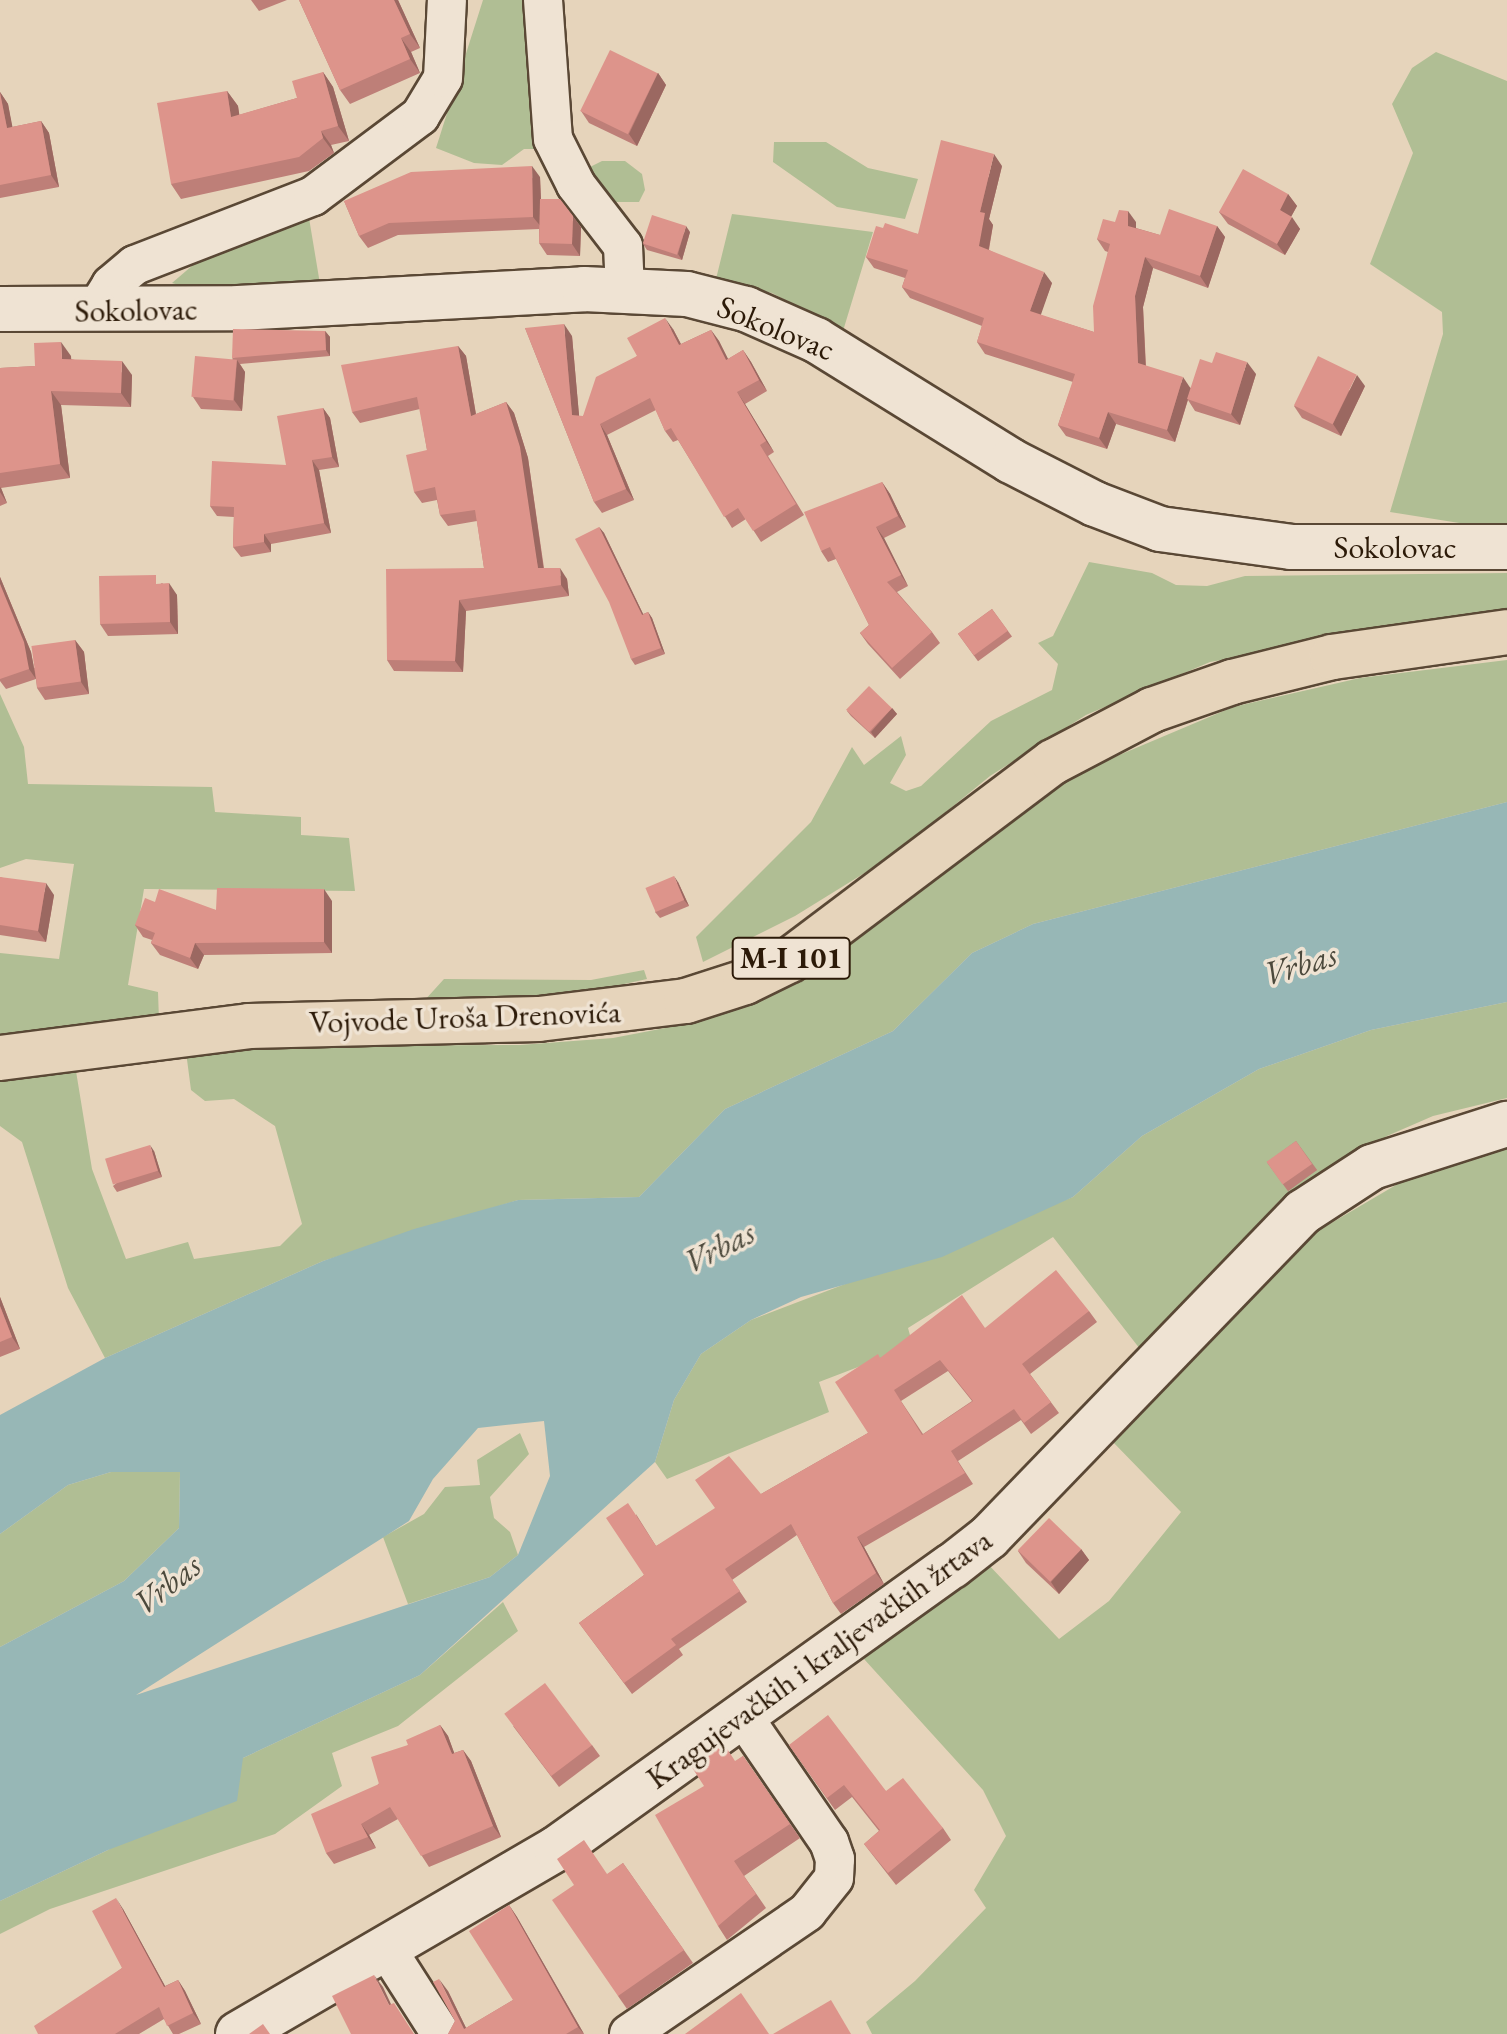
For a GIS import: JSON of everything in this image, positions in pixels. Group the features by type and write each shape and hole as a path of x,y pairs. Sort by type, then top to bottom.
{"main road":[{"name":"Vojvode Uroša Drenovića","path":"0,1058 249,1026 539,1019 686,1001 745,982 790,960 1022,783 1152,710 1232,682 1332,657 1507,632"}],"street":[{"path":"95,311 111,285 135,265 313,196 420,116 443,78 447,0"},
{"path":"543,0 553,139 576,185 623,246 625,290"},
{"name":"Sokolovac","path":"0,309 95,311 625,290 718,301 785,325 854,360 1011,461 1095,504 1160,529 1291,547 1507,547"},
{"name":"Kragujevačkih i kraljevačkih žrtava","path":"238,2034 556,1849 744,1718 989,1537 1303,1212 1372,1167 1507,1124"},
{"path":"629,2034 807,1912 830,1889 836,1868 829,1842 744,1718"},
{"path":"386,1948 441,2034"}],"green space":[{"path":"483,0 527,0 533,128 539,149 524,149 502,165 474,163 436,148"},
{"path":"1436,52 1507,81 1507,524 1472,525 1390,512 1443,334 1442,312 1370,264 1413,153 1392,104 1412,68"},
{"path":"774,142 826,142 868,168 918,179 905,219 837,207 773,162"},
{"path":"602,161 625,161 642,174 645,190 639,202 606,202 586,169"},
{"path":"732,214 873,232 843,331 772,293 716,279"},
{"path":"309,218 320,284 189,288 172,283 193,265"},
{"path":"1089,562 1152,573 1176,585 1207,586 1245,576 1507,573 1507,610 1210,662 1086,715 990,776 892,856 795,916 703,962 696,937 811,822 852,747 864,765 901,736 906,755 890,783 906,791 921,786 991,721 1052,690 1058,664 1038,643 1053,636"},
{"path":"1507,660 1507,802 1033,924 972,953 893,1031 725,1109 639,1197 518,1200 323,1261 105,1358 68,1288 22,1142 0,1126 0,1077 75,1065 92,1169 126,1259 188,1242 194,1259 280,1246 302,1224 275,1126 234,1099 205,1101 191,1090 186,1052 254,1046 520,1045 613,1038 686,1024 751,998 883,920 1026,805 1098,764 1233,707 1360,678"},
{"path":"0,694 24,747 28,784 212,787 215,812 301,817 301,835 349,838 355,891 144,889 128,985 158,992 159,1020 0,1041 0,953 59,959 74,864 26,859 0,868"},
{"path":"644,970 647,979 579,994 494,1003 424,1001 444,979 591,980"},
{"path":"1507,1002 1507,1098 1433,1116 1387,1136 1279,1201 1140,1349 1053,1237 908,1328 913,1346 819,1382 829,1412 667,1479 655,1462 674,1400 701,1354 751,1320 1073,1197 1142,1136 1259,1069 1371,1030"},
{"path":"1507,1144 1507,2034 872,2034 866,2022 915,1981 986,1908 974,1890 1006,1836 983,1790 864,1659 985,1561 1059,1639 1109,1601 1181,1512 1112,1441 1311,1235 1435,1162"},
{"path":"520,1433 529,1454 490,1497 494,1518 510,1532 518,1555 490,1577 408,1604 383,1537 424,1514 445,1487 480,1485 477,1460"},
{"path":"111,1472 180,1472 179,1528 124,1581 0,1647 0,1534 68,1485"},
{"path":"503,1602 518,1631 398,1726 332,1753 342,1786 275,1834 50,1909 0,1934 0,1901 108,1850 243,1758 420,1675"}],"water":[{"name":"Vrbas","path":"1507,802 1507,1002 1371,1030 1259,1069 1142,1136 1073,1197 942,1257 801,1297 751,1320 701,1354 674,1400 655,1462 420,1675 243,1758 237,1801 108,1850 0,1901 0,1647 124,1581 179,1528 180,1472 111,1472 68,1485 0,1534 0,1415 105,1358 323,1261 414,1229 518,1200 639,1197 725,1109 893,1031 972,953 1033,924","holes":["544,1421 550,1476 518,1555 490,1577 136,1695 409,1521 433,1479 478,1428"]}],"building":[{"path":"299,0 394,0 410,34 401,38 410,59 340,90"},
{"path":"610,50 658,73 628,134 580,111"},
{"path":"323,72 338,126 321,131 323,138 299,157 171,184 157,103 227,91 231,117 297,98 292,81"},
{"path":"0,93 7,128 41,121 51,175 0,185"},
{"path":"941,140 994,154 980,212 985,213 979,246 1044,272 1030,311 1094,332 1093,306 1110,244 1097,239 1103,219 1115,222 1119,210 1128,211 1128,226 1160,235 1169,209 1217,226 1200,276 1145,257 1135,296 1138,363 1183,377 1167,430 1108,412 1099,438 1058,425 1075,374 977,342 984,318 902,287 908,270 866,257 876,226 883,228 885,223 918,234"},
{"path":"532,166 533,217 389,223 359,236 344,201 411,172"},
{"path":"1243,169 1288,194 1280,210 1292,217 1277,244 1219,212"},
{"path":"540,199 560,199 573,216 572,244 539,243"},
{"path":"652,215 686,226 677,255 643,244"},
{"path":"665,318 679,345 711,330 726,360 743,350 759,380 737,392 766,441 760,445 796,504 753,531 738,508 724,517 671,428 665,431 650,398 600,424 626,489 594,502 525,328 564,324 572,415 583,416 596,377 637,356 627,338"},
{"path":"233,329 325,331 326,350 232,358"},
{"path":"61,342 62,359 122,361 121,393 51,391 60,464 0,473 0,368 35,366 34,343"},
{"path":"458,346 471,416 506,402 520,447 538,568 560,568 561,585 459,600 455,661 387,660 386,569 484,568 475,510 440,515 435,487 414,492 406,455 427,450 417,397 352,412 341,365"},
{"path":"1216,352 1247,362 1231,414 1187,399 1200,359 1212,363"},
{"path":"195,356 237,360 233,401 191,397"},
{"path":"1318,356 1357,375 1333,424 1294,405"},
{"path":"323,408 332,457 312,460 324,523 264,534 264,542 233,547 234,507 210,506 212,461 286,465 277,416"},
{"path":"882,482 898,516 876,527 901,575 887,582 932,632 892,668 860,633 869,625 830,547 821,551 804,512"},
{"path":"599,527 642,615 648,612 661,648 631,659 609,602 575,539"},
{"path":"156,575 156,584 169,583 170,622 100,624 99,576"},
{"path":"0,584 24,642 29,669 0,679"},
{"path":"992,609 1008,631 974,656 958,634"},
{"path":"75,640 81,682 37,688 31,646"},
{"path":"869,686 892,708 869,732 846,710"},
{"path":"674,876 684,900 656,912 645,888"},
{"path":"0,877 46,883 38,931 0,925"},
{"path":"217,888 324,889 324,942 195,943 190,958 151,943 155,933 135,925 145,898 155,902 159,889 216,910"},
{"path":"1296,1141 1312,1164 1283,1185 1267,1162"},
{"path":"150,1145 158,1171 113,1185 105,1159"},
{"path":"1056,1270 1089,1311 1022,1364 1051,1402 1024,1423 1014,1409 951,1451 965,1473 857,1537 876,1573 833,1603 791,1524 725,1569 740,1591 671,1639 676,1645 624,1683 579,1623 644,1575 606,1518 628,1503 656,1546 715,1508 695,1480 729,1456 761,1494 868,1433 835,1382 878,1354 880,1358 962,1295 985,1328","holes":["940,1360 973,1401 922,1435 894,1390"]},
{"path":"0,1306 12,1337 0,1342"},
{"path":"1049,1518 1081,1549 1050,1582 1018,1550"},
{"path":"545,1683 592,1745 551,1776 504,1714"},
{"path":"828,1715 886,1791 903,1778 943,1828 888,1873 864,1844 880,1830 844,1785 827,1798 789,1745"},
{"path":"440,1725 452,1754 463,1750 493,1826 421,1856 390,1807 361,1824 368,1837 326,1853 311,1814 379,1784 371,1757 408,1745 406,1740"},
{"path":"724,1744 735,1761 743,1756 790,1824 734,1861 756,1894 718,1926 655,1815 704,1786 691,1766"},
{"path":"584,1840 607,1874 623,1863 684,1950 618,1996 552,1900 574,1885 557,1859"},
{"path":"116,1898 164,1987 178,1980 193,2013 167,2026 159,2007 115,2034 38,2034 34,2026 122,1968 92,1911"},
{"path":"509,1905 578,2027 566,2034 448,2034 455,2021 433,1982 439,1979 464,2029 513,2000 469,1931"},
{"path":"374,1975 389,2005 394,2003 414,2034 351,2034 332,1996"},
{"path":"741,1993 769,2034 685,2034"},
{"path":"831,2000 851,2034 773,2034"},
{"path":"263,2024 270,2034 249,2034"}]}
